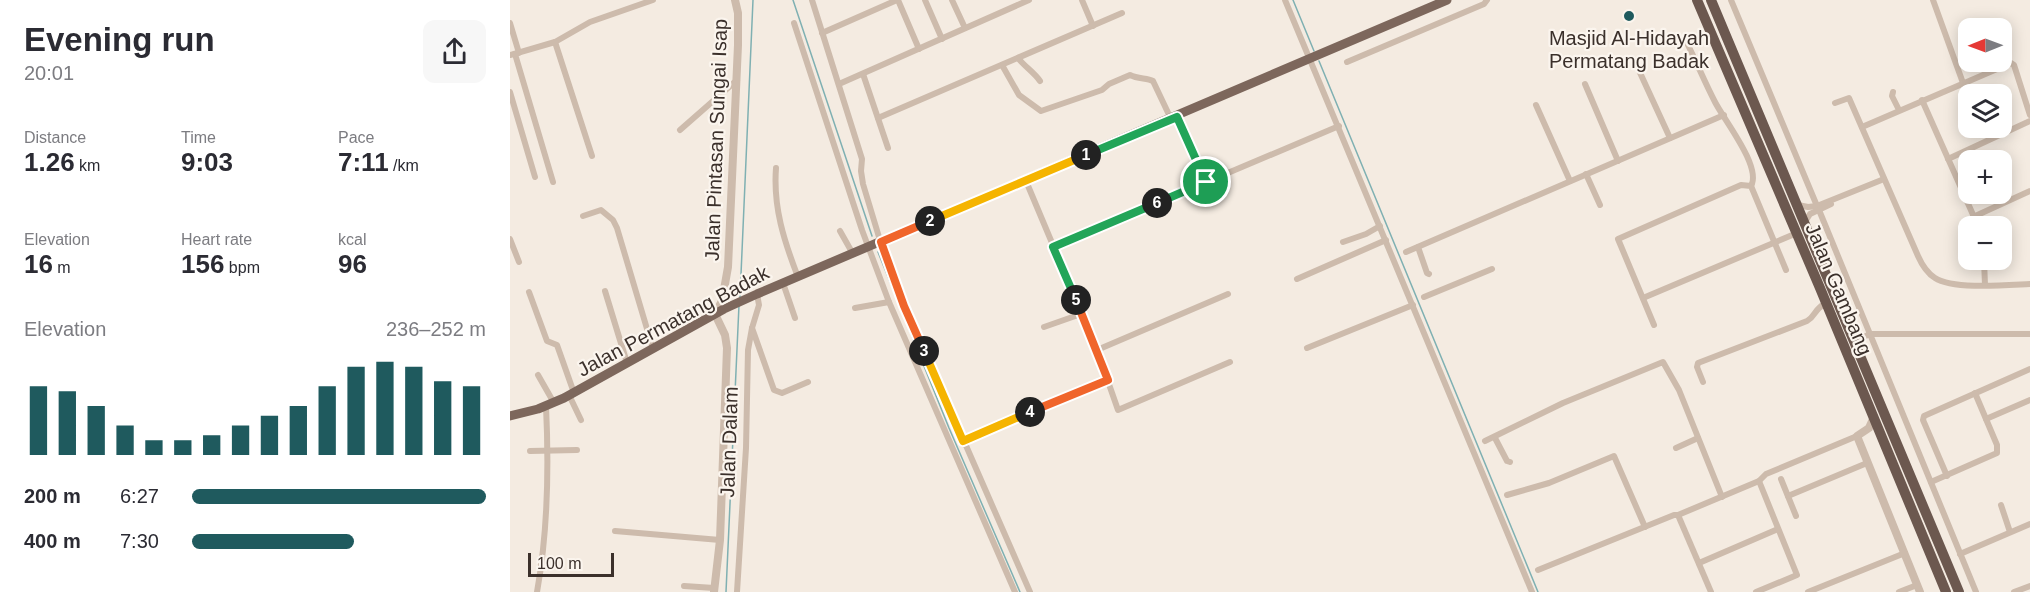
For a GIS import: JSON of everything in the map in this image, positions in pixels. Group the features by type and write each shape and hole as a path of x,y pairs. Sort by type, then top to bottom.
{"highway":[{"name":"Jalan Gambang","path":"1696,0 1797,233 1946,592"},
{"name":"Jalan Gambang","path":"1711,0 1959,592"}],"main road":[{"name":"Jalan Permatang Badak","path":"510,416 550,404 572,394 715,314 783,283 1447,0"}],"street":[{"path":"515,54 555,42 590,22 652,0"},
{"name":"Jalan Pintasan Sungai Isap","path":"715,314 722,301 728,267 739,26 735,0"},
{"path":"812,0 862,159 863,184 904,306 1030,592"},
{"path":"822,33 898,0 919,49"},
{"path":"925,0 942,39"},
{"path":"952,0 965,28"},
{"path":"839,84 1029,0"},
{"path":"1082,0 1093,26"},
{"path":"1285,0 1532,592"},
{"path":"1347,62 1484,4 1487,0"},
{"path":"1731,0 1976,592"},
{"path":"1933,0 1963,82"},
{"path":"878,118 1122,13"},
{"path":"510,23 515,54 553,182"},
{"path":"794,23 868,248 889,302 1015,592"},
{"path":"555,42 592,156"},
{"path":"1687,43 1716,105 1724,115 1748,160 1754,174 1751,186 1786,270"},
{"path":"1018,58 1025,67 1035,73 1040,81"},
{"path":"1862,127 2008,63 2013,63 2030,115"},
{"path":"1636,64 1670,138"},
{"path":"1002,65 1019,95 1041,111 1102,90 1109,84 1130,75 1139,79 1150,79 1174,118 1206,182"},
{"path":"863,74 888,148"},
{"path":"680,129 737,80"},
{"path":"1585,84 1618,161"},
{"path":"510,92 535,177"},
{"path":"1893,92 1892,96 1899,110"},
{"path":"723,93 736,104"},
{"path":"1835,103 1849,98 1918,256 1928,273 1944,282 2030,285"},
{"path":"1922,100 1973,216"},
{"path":"1536,105 1570,181"},
{"path":"1406,252 1724,115"},
{"path":"1948,159 2030,121"},
{"path":"1053,247 1339,126"},
{"path":"1748,160 1763,154"},
{"path":"776,168 775,194 782,232 798,277"},
{"path":"1586,174 1600,205"},
{"path":"1805,222 1818,208 1884,179"},
{"path":"1026,181 1097,350 1118,410 1230,362"},
{"path":"1654,325 1618,239 1741,185 1751,186"},
{"path":"1975,216 2030,190"},
{"path":"1798,205 1818,208"},
{"path":"584,216 601,210 613,220 653,349"},
{"path":"1343,242 1380,226"},
{"path":"840,231 853,254"},
{"path":"1643,298 1797,233"},
{"path":"510,239 519,262"},
{"path":"1298,279 1386,240"},
{"path":"1418,247 1427,273 1430,274"},
{"path":"1424,297 1492,269"},
{"path":"1984,270 1985,285"},
{"path":"783,283 795,318"},
{"path":"605,291 627,363"},
{"path":"529,292 547,342 557,345 581,420"},
{"path":"1097,350 1228,294"},
{"name":"Jalan Dalam","path":"737,592 746,448 748,350 759,304 754,296"},
{"path":"855,308 889,302"},
{"path":"1703,382 1697,367 1698,363 1810,320 1816,309 1826,303"},
{"path":"1307,348 1413,305"},
{"path":"684,586 714,590 720,540 727,348 725,335 715,314"},
{"path":"1044,327 1082,314"},
{"path":"752,328 774,390 782,393 808,382"},
{"path":"1854,340 1871,334 2030,334"},
{"path":"1485,441 1563,403 1661,362 1666,364 1674,381 1722,497"},
{"path":"1947,476 1923,418 2030,369"},
{"path":"537,592 545,539 550,404 538,375"},
{"path":"963,441 1108,380"},
{"path":"1931,482 1997,453 1997,445 1975,393"},
{"path":"1986,419 2030,400"},
{"path":"1861,434 1874,417"},
{"path":"1861,434 1868,463 1919,588 1899,592"},
{"path":"1538,570 1722,497 1759,481 1766,474 1861,434 1877,434 1882,437"},
{"path":"1495,438 1507,461 1510,462"},
{"path":"1676,448 1698,438"},
{"path":"530,451 577,450"},
{"path":"1507,495 1549,483 1614,456 1645,527"},
{"path":"1788,496 1868,463"},
{"path":"1781,479 1796,516"},
{"path":"1756,592 1797,575 1759,481"},
{"path":"2001,505 2010,532"},
{"path":"1678,515 1711,592"},
{"path":"1960,554 2030,524"},
{"path":"1699,563 1778,529"},
{"path":"615,531 720,540"},
{"path":"1808,592 1905,553"},
{"path":"2014,592 2030,586"}],"waterway":[{"path":"740,297 753,0"},
{"path":"793,0 872,236"},
{"path":"1293,0 1314,51"},
{"path":"1319,61 1538,592"},
{"path":"878,252 949,428 1020,592"},
{"path":"726,592 739,305"}],"place":[{"name":"Masjid Al-Hidayah Permatang Badak","path":"1629,16"}],"route":[{"path":"1177,117 1206,182 1053,247 1108,380 963,441 904,306 881,242 1177,117"}]}
